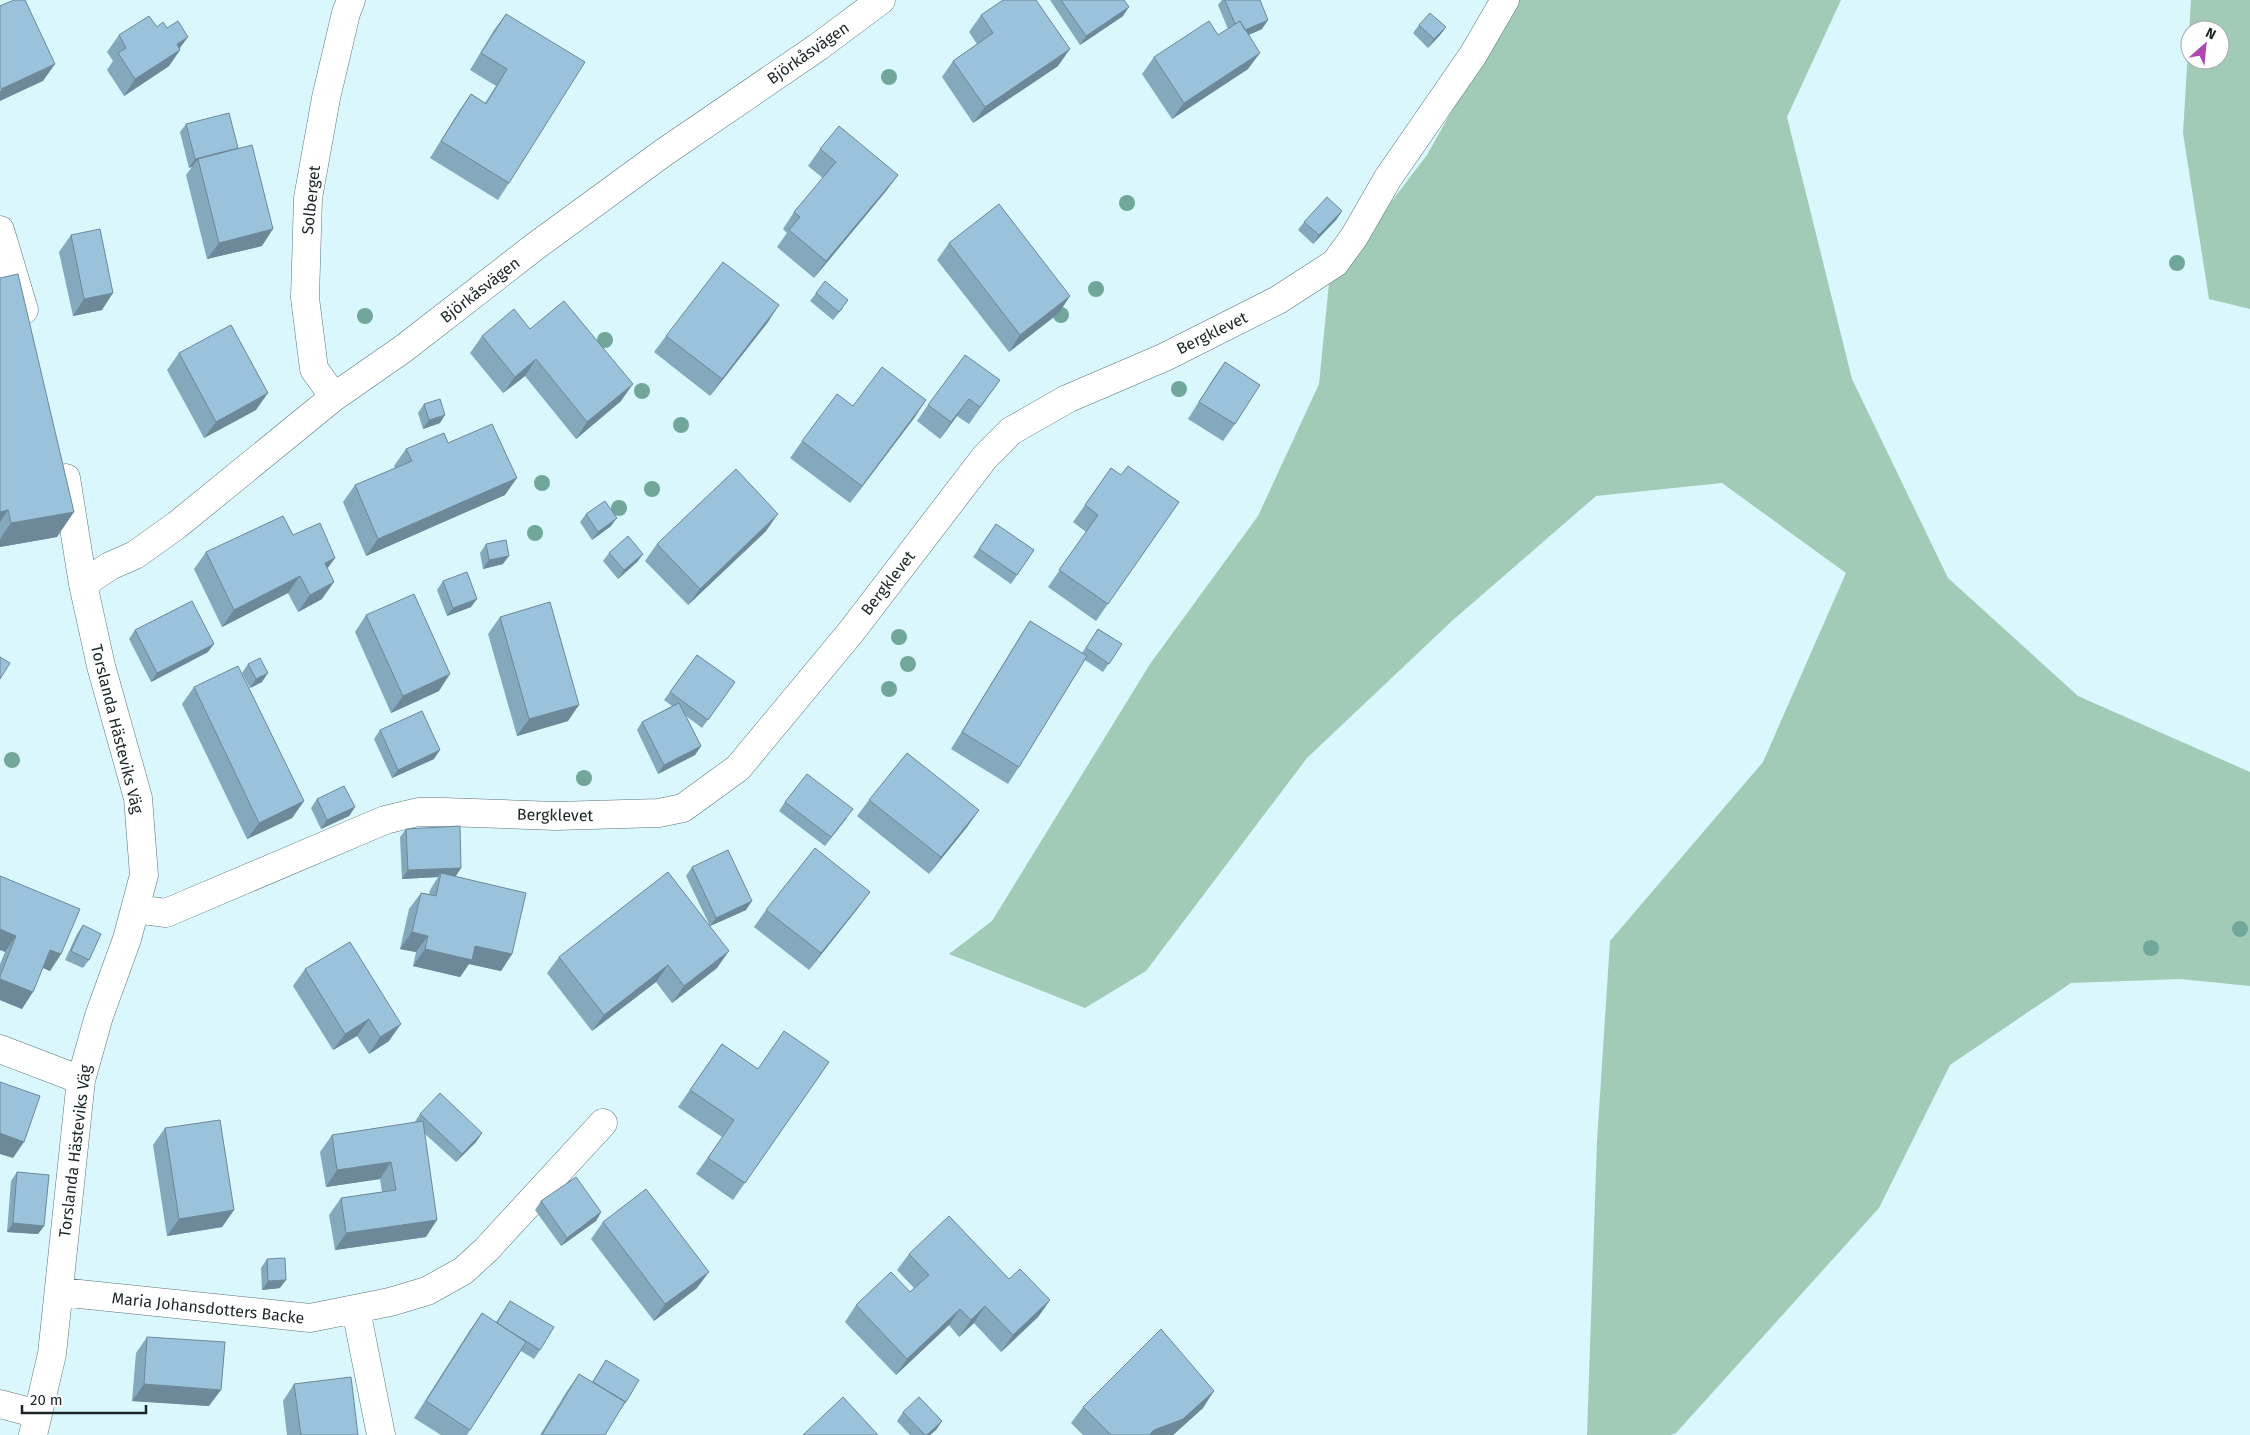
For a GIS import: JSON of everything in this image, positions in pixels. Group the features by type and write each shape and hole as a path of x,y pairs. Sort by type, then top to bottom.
{"street":[{"name":"Solberget","path":"334,398 314,369 310,342 305,298 308,198 326,98 346,13 352,0"},
{"name":"Björkåsvägen","path":"83,584 110,566 135,555 176,525 334,398 403,349 537,245 663,152 818,47 881,0"},
{"name":"Bergklevet","path":"135,909 166,913 329,842 385,820 418,812 556,816 659,813 683,808 738,768 851,632 986,457 1011,431 1067,399 1165,357 1278,300 1335,263 1354,237 1388,178 1473,55 1505,0"},
{"path":"0,230 31,336"},
{"name":"Torslanda Hästeviks Väg","path":"35,1424 52,1354 81,1080 99,1016 127,939 144,875 138,798 101,666 83,584 67,483 60,455"},
{"path":"0,1049 81,1080"},
{"name":"Maria Johansdotters Backe","path":"60,1292 310,1318 356,1310 428,1291 463,1271 486,1250 603,1123"},
{"path":"356,1310 382,1435"},
{"path":"0,1404 35,1424"}],"green space":[{"path":"1514,0 1841,0 1787,117 1852,379 1948,578 2078,696 2250,772 2250,986 2180,979 2071,983 1950,1065 1879,1208 1676,1433 1671,1435 1587,1435 1597,1141 1610,941 1763,762 1846,573 1722,483 1596,496 1453,620 1307,758 1146,971 1085,1008 949,954 992,921 1150,664 1258,516 1319,384 1329,283 1427,155"},
{"path":"2191,0 2250,0 2250,309 2209,299 2183,133 2187,70 2230,70 2230,20 2190,20"}],"building":[{"path":"14,0 25,0 55,64 1,89 0,6"},
{"path":"1003,0 1036,0 1070,49 985,107 953,61 993,33 981,15"},
{"path":"1061,0 1124,0 1129,7 1086,36"},
{"path":"1225,0 1260,0 1268,20 1245,30 1240,21 1235,24"},
{"path":"1430,13 1446,27 1434,39 1419,25"},
{"path":"506,14 585,62 509,183 441,141 471,94 486,104 507,69 481,53"},
{"path":"149,16 157,27 163,22 167,28 178,21 188,37 177,44 180,50 135,79 118,53 126,48 119,35"},
{"path":"1209,21 1218,35 1240,21 1260,53 1184,103 1154,57"},
{"path":"229,113 238,148 195,159 186,124"},
{"path":"839,126 898,175 826,261 789,230 800,217 794,212 836,162 820,149"},
{"path":"252,145 273,229 219,243 198,159"},
{"path":"1327,197 1342,211 1319,235 1304,222"},
{"path":"999,204 1070,296 1020,335 949,243"},
{"path":"100,229 113,293 84,299 71,235"},
{"path":"723,262 779,305 722,379 666,336"},
{"path":"18,274 74,512 11,523 8,510 0,512 0,278"},
{"path":"825,281 848,300 839,312 816,293"},
{"path":"564,301 633,384 587,422 536,359 515,377 482,336 514,309 530,329"},
{"path":"231,325 268,393 216,422 179,353"},
{"path":"965,355 1000,380 980,407 969,399 951,422 928,405"},
{"path":"1225,362 1260,385 1235,424 1199,402"},
{"path":"882,367 926,400 862,486 802,441 837,394 853,406"},
{"path":"440,399 445,415 429,420 424,404"},
{"path":"492,424 517,478 378,539 355,485 412,461 406,449 444,433 448,443"},
{"path":"1128,466 1179,502 1108,604 1059,570 1098,515 1085,505 1111,468 1121,475"},
{"path":"736,469 778,514 700,589 657,544"},
{"path":"605,501 617,518 598,532 586,514"},
{"path":"283,516 293,535 320,523 335,558 325,563 334,582 310,595 300,576 234,610 206,552"},
{"path":"996,524 1034,550 1017,575 979,549"},
{"path":"628,536 643,554 624,570 609,553"},
{"path":"506,540 509,556 489,560 486,544"},
{"path":"467,572 477,599 453,608 443,581"},
{"path":"414,594 450,674 403,696 366,615"},
{"path":"192,601 214,644 157,673 135,630"},
{"path":"550,602 579,705 529,719 500,617"},
{"path":"1030,621 1087,656 1019,767 962,732"},
{"path":"1098,629 1122,644 1109,664 1086,648"},
{"path":"697,655 735,682 708,720 670,692"},
{"path":"0,657 10,663 0,679"},
{"path":"260,658 268,673 256,679 248,664"},
{"path":"238,666 304,801 259,823 194,687"},
{"path":"679,703 701,746 664,765 642,722"},
{"path":"422,711 440,750 398,770 380,730"},
{"path":"907,753 979,810 941,857 869,800"},
{"path":"807,774 853,809 831,837 785,802"},
{"path":"344,786 355,807 327,820 317,799"},
{"path":"460,826 461,868 408,870 406,829"},
{"path":"815,848 870,892 821,953 766,910"},
{"path":"728,850 752,901 716,918 692,867"},
{"path":"668,872 729,951 684,986 668,965 604,1015 559,957"},
{"path":"441,873 526,893 512,954 475,946 472,960 425,949 428,936 412,932 421,893 436,896"},
{"path":"0,876 80,909 61,954 50,950 33,992 0,979 16,936 0,929"},
{"path":"83,925 101,934 89,960 71,951"},
{"path":"350,942 401,1024 380,1037 369,1019 345,1034 305,969"},
{"path":"784,1031 829,1062 745,1183 708,1158 734,1120 690,1090 722,1044 758,1069"},
{"path":"0,1082 40,1096 24,1142 0,1133"},
{"path":"440,1093 482,1133 462,1154 420,1114"},
{"path":"220,1120 234,1210 179,1219 165,1128"},
{"path":"423,1121 437,1220 346,1233 341,1198 396,1190 391,1162 337,1170 332,1135"},
{"path":"17,1172 49,1175 44,1226 13,1223"},
{"path":"576,1177 601,1212 567,1238 541,1201"},
{"path":"646,1189 709,1272 665,1304 603,1222"},
{"path":"949,1216 1009,1279 1020,1269 1050,1300 1013,1335 985,1306 971,1320 960,1309 907,1359 856,1305 891,1272 910,1292 929,1275 909,1254"},
{"path":"285,1258 286,1280 268,1281 267,1259"},
{"path":"510,1301 554,1327 540,1350 497,1323"},
{"path":"482,1313 526,1342 470,1430 426,1401"},
{"path":"1161,1329 1214,1391 1183,1419 1154,1430 1149,1435 1111,1435 1083,1407"},
{"path":"147,1337 225,1342 221,1390 144,1384"},
{"path":"606,1360 639,1380 626,1402 593,1382"},
{"path":"579,1374 625,1402 605,1435 542,1435"},
{"path":"351,1377 358,1435 301,1435 294,1384"},
{"path":"843,1397 878,1435 803,1435"},
{"path":"919,1397 942,1421 927,1435 903,1412"}]}
